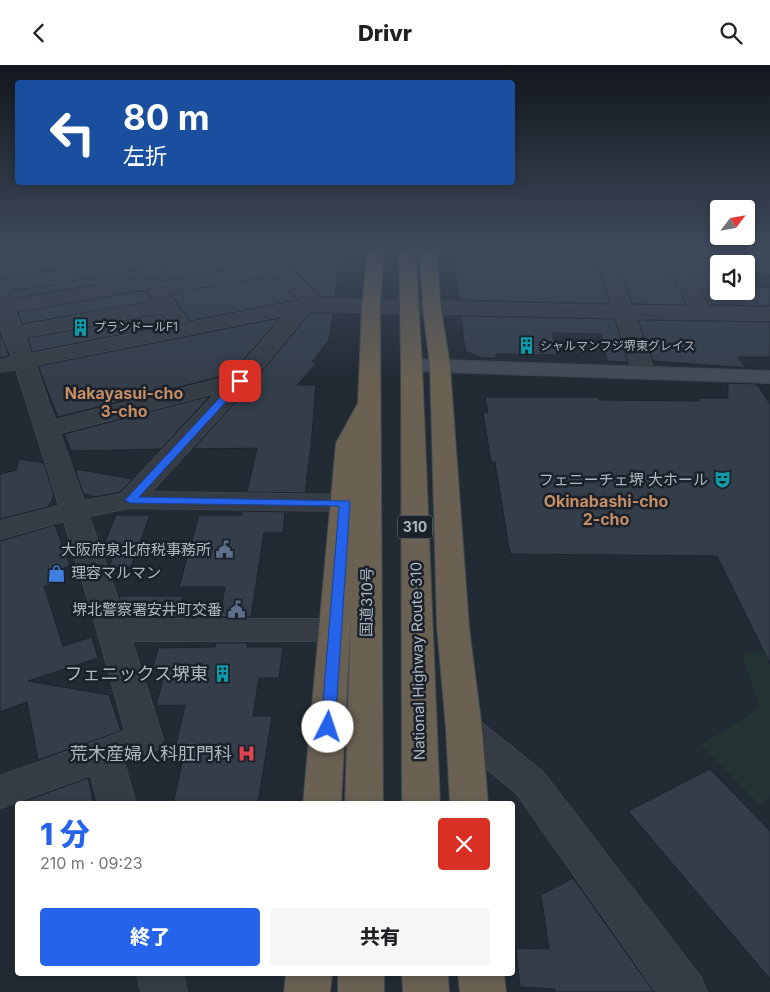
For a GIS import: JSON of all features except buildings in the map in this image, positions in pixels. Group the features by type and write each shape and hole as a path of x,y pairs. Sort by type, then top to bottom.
{"highway":[{"path":"322,801 348,443 370,400 372,292"},
{"path":"417,292 426,366 447,491 453,627 464,729 469,801"},
{"path":"420,308 422,292"},
{"name":"National Highway Route 310","path":"421,801 412,402 426,366"},
{"name":"国道310号","path":"364,801 370,400"},
{"path":"412,402 447,491"},
{"path":"308,992 309,976"},
{"path":"361,976 361,992"},
{"path":"425,976 426,992"},
{"path":"481,976 483,992"}],"street":[{"path":"8,328 115,292"},
{"path":"158,292 184,329"},
{"path":"299,292 309,305"},
{"path":"618,292 644,372"},
{"path":"691,292 702,313"},
{"path":"8,328 168,305"},
{"path":"130,500 309,305"},
{"path":"8,328 184,329 309,305 770,314"},
{"path":"0,366 8,328"},
{"path":"0,792 145,739 112,630 46,429 8,328"},
{"path":"426,366 770,377"},
{"path":"46,429 240,381"},
{"path":"0,530 72,511 130,500 345,503"},
{"path":"112,630 336,630"},
{"path":"464,729 530,783 684,992"},
{"path":"104,754 116,801"},
{"path":"160,976 164,992"}],"shaded area":[{"path":"770,651 770,796 760,805 701,745 760,708 742,654"}],"place":[{"name":"プランドールF1","path":"80,327"},
{"name":"シャルマンフジ堺東グレイス","path":"526,346"},
{"name":"フェニーチェ堺 大ホール","path":"722,480"},
{"name":"大阪府泉北府税事務所","path":"225,550"},
{"name":"理容マルマン","path":"57,573"},
{"name":"堺北警察署安井町交番","path":"236,610"},
{"name":"フェニックス堺東","path":"222,674"},
{"name":"荒木産婦人科肛門科","path":"246,754"}],"district":[{"name":"Nakayasui-cho 3-cho","path":"124,402"},
{"name":"Okinabashi-cho 2-cho","path":"606,510"}],"route":[{"path":"240,381 130,500 345,503 328,727"}]}
